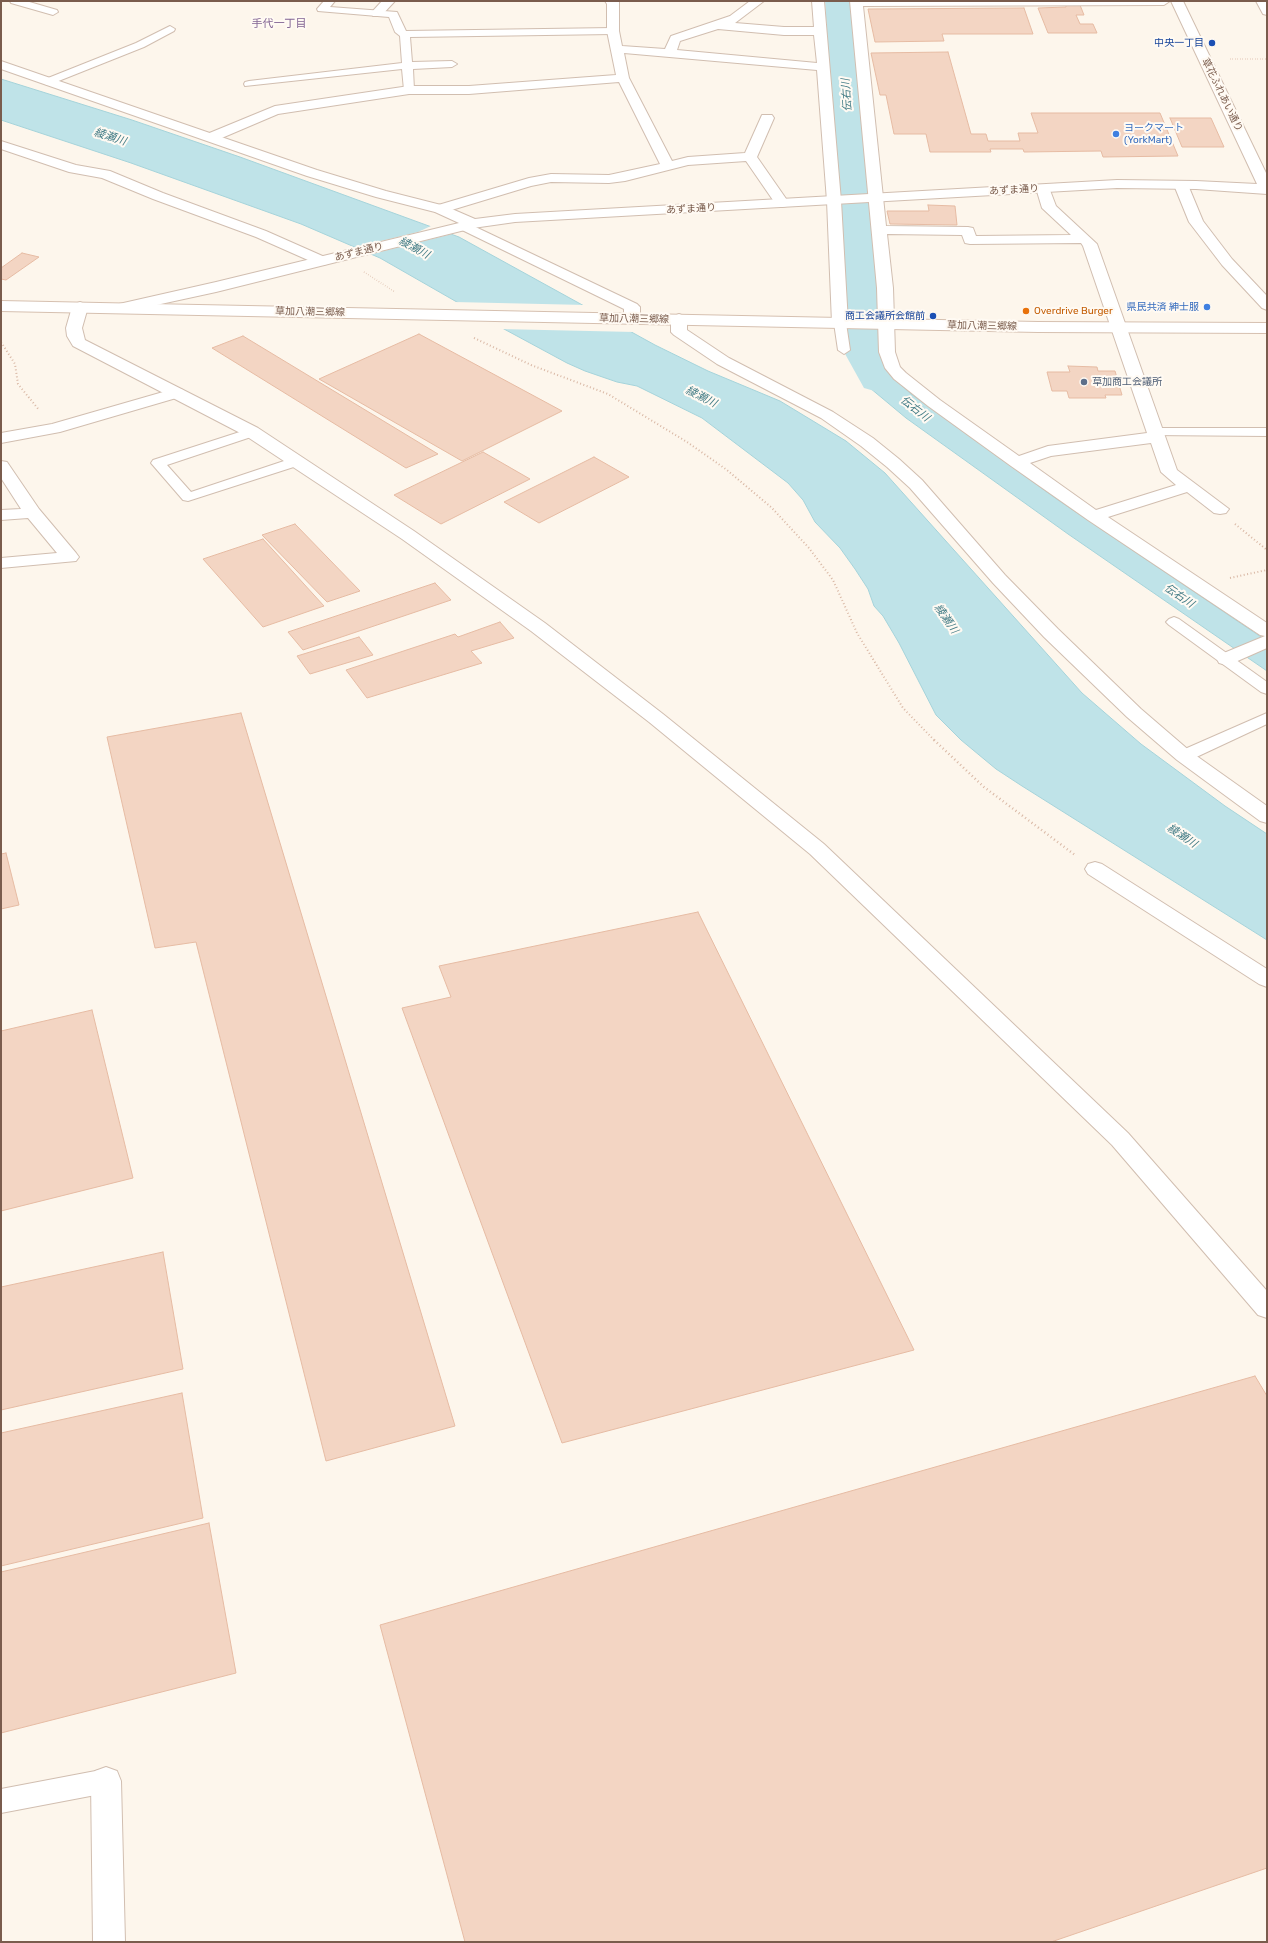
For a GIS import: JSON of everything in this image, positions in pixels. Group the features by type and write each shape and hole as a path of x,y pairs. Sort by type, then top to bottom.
{"street":[{"path":"377,13 389,1"},
{"path":"611,1 613,1 613,31 623,78 668,166"},
{"path":"669,54 675,39 734,19 758,1"},
{"path":"818,1 836,200 844,323"},
{"path":"1164,1 856,2 872,198 878,230 885,288 882,324 887,352 893,368 900,376 1017,462 1094,516 1198,585 1263,625"},
{"name":"草花ふれあい通り","path":"1176,1 1267,189"},
{"path":"1262,1 1267,11"},
{"path":"714,25 784,31 821,31"},
{"path":"618,49 824,67"},
{"path":"1,65 47,82 382,194 440,209 469,225 632,306 638,318"},
{"path":"212,137 275,110 409,90 469,90 623,78"},
{"path":"750,157 767,118"},
{"path":"1,144 74,169 105,174 158,196 261,234 333,258"},
{"path":"440,209 529,182 551,178 614,179 688,161 750,157"},
{"path":"750,157 782,203"},
{"name":"あずま通り","path":"124,307 216,288 446,230 515,218 1117,184 1267,189"},
{"path":"1181,185 1196,222 1227,262 1267,305"},
{"path":"1043,188 1049,208 1090,244 1169,472 1220,509"},
{"path":"878,230 968,231 970,240 1085,239"},
{"name":"草加八潮三郷線","path":"1,306 124,307 882,324 1119,328 1267,328"},
{"path":"80,307 74,328 74,336 79,343 252,432 408,535 544,632 656,718 817,849 1120,1139 1267,1308"},
{"path":"679,319 679,332 723,361 827,415 867,442 893,463 916,484 999,579 1050,633 1134,713 1184,756 1267,816"},
{"path":"1,438 54,429 177,393"},
{"path":"1017,462 1048,451 1155,434"},
{"path":"1,466 33,513 70,557 1,563"},
{"path":"1094,516 1189,486"},
{"path":"1,515 33,513"},
{"path":"1231,657 1267,641"},
{"path":"1095,868 1267,980"},
{"path":"106,1781 109,1942"}],"lane":[{"path":"15,1 53,12"},
{"path":"34,6 46,1"},
{"path":"330,1 322,9 393,14 400,32 405,34 613,31"},
{"path":"47,82 134,48 170,29"},
{"path":"405,34 409,90"},
{"path":"249,84 408,66 452,64"},
{"path":"844,323 844,350"},
{"path":"252,432 158,464 188,497 298,461"},
{"path":"1155,434 1267,432"},
{"path":"1174,622 1231,657 1267,688"},
{"path":"1184,756 1267,718"},
{"path":"1,1801 106,1781"}],"path":[{"path":"1229,59 1267,59"},
{"path":"333,258 349,263 378,280 408,301 406,314"},
{"path":"445,315 447,325 531,365 608,394 687,442 727,470 772,508 809,548 833,580 857,633 903,708 948,755 984,787 1064,849 1095,868"},
{"path":"1,342 15,364 18,384 54,429"},
{"path":"1220,509 1217,510 1267,550"},
{"path":"1198,585 1267,570"}],"water":[{"name":"綾瀬川","path":"1,79 132,120 240,157 459,237 655,345 708,371 780,401 846,441 885,473 1082,693 1141,744 1225,806 1267,834 1267,940 1022,786 996,769 961,740 936,715 899,643 883,616 874,606 868,589 840,548 815,522 803,500 788,483 702,418 637,386 617,382 567,363 380,258 301,224 131,163 1,120"},
{"path":"848,307 876,308 881,362 890,375 911,394 1058,500 1267,641 1267,671 1068,534 906,418 870,388 859,377 853,364 849,341"}],"pier":[{"path":"433,225 456,233 368,255 352,248 418,232"},
{"path":"454,302 586,305 635,332 499,329"},
{"path":"848,311 877,312 879,337 849,336"}],"building":[{"path":"1066,5 1080,5 1084,15 1076,15 1080,24 1093,24 1097,33 1048,33 1038,8 1066,7"},
{"path":"1024,8 1033,34 942,34 944,41 875,42 868,9"},
{"path":"948,52 971,134 986,134 988,141 1020,141 1018,133 1038,133 1031,113 1160,113 1178,156 1103,157 1101,151 1024,152 1023,149 990,149 991,152 930,152 926,134 894,134 886,95 880,95 871,53"},
{"path":"1170,118 1211,118 1224,147 1182,147"},
{"path":"928,205 955,206 957,225 890,224 887,211 929,211"},
{"path":"22,253 39,257 6,280 1,279 1,268"},
{"path":"419,334 562,411 462,461 319,379"},
{"path":"243,336 438,454 406,468 212,348"},
{"path":"1068,366 1097,367 1098,371 1115,371 1122,395 1105,395 1106,398 1069,398 1067,391 1052,391 1047,372 1070,372"},
{"path":"483,452 530,479 441,524 394,495"},
{"path":"594,457 629,477 539,523 504,502"},
{"path":"295,524 360,591 327,602 262,535"},
{"path":"263,539 324,606 263,627 203,559"},
{"path":"435,583 451,600 303,650 288,632"},
{"path":"500,622 514,638 471,651 482,663 367,698 346,670 455,634 458,637"},
{"path":"359,637 373,655 310,674 297,656"},
{"path":"241,713 455,1426 326,1461 196,942 155,948 107,737"},
{"path":"6,853 19,905 1,909 1,854"},
{"path":"698,912 914,1350 562,1443 402,1008 451,997 439,966"},
{"path":"92,1010 133,1178 1,1211 1,1031"},
{"path":"163,1252 183,1369 1,1410 1,1287"},
{"path":"1255,1376 1267,1396 1267,1868 1051,1942 465,1942 380,1625"},
{"path":"182,1393 203,1518 1,1566 1,1433"},
{"path":"209,1523 236,1673 1,1733 1,1572"}],"waterway":[{"name":"伝右川","path":"840,1 862,289 864,352 878,380"}],"place":[{"name":"中央一丁目","path":"1212,43"},
{"name":"ヨークマート (YorkMart)","path":"1116,134"},
{"name":"県民共済 紳士服","path":"1207,307"},
{"name":"Overdrive Burger","path":"1026,311"},
{"name":"商工会議所会館前","path":"933,316"},
{"name":"草加商工会議所","path":"1084,382"}],"district":[{"name":"手代一丁目","path":"279,24"}]}
